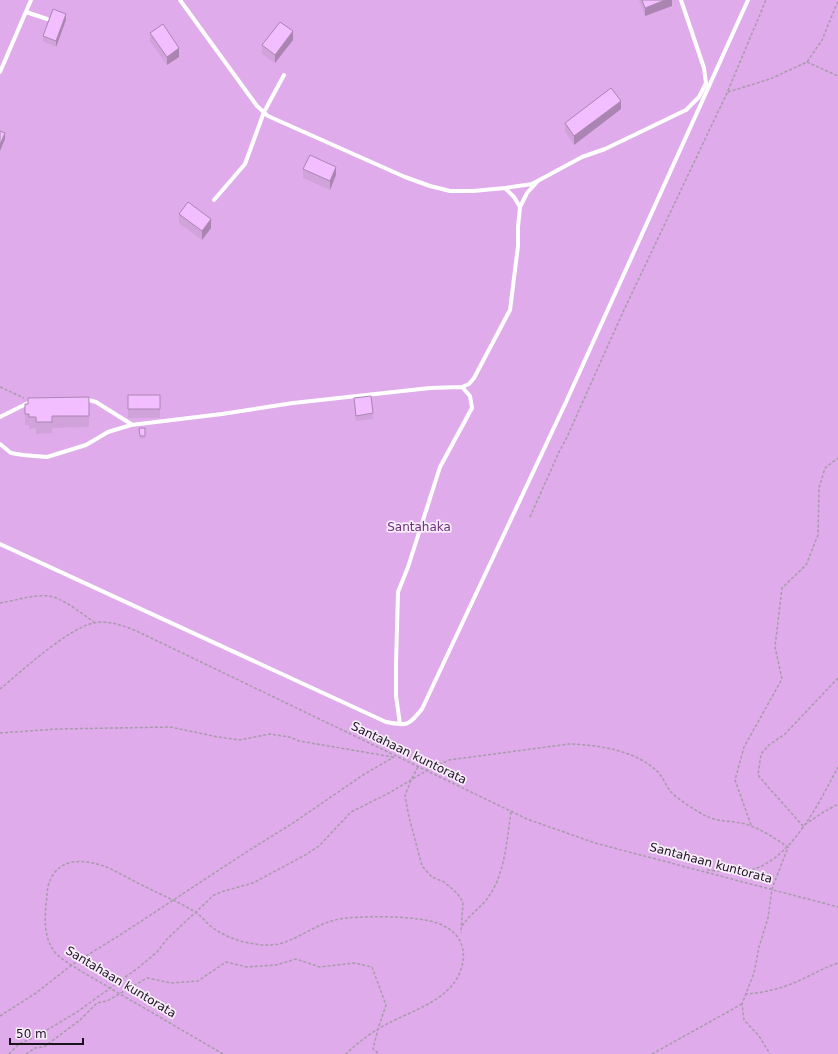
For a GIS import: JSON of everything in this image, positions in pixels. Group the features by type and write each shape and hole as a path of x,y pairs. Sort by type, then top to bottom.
{"lane":[{"path":"0,72 31,0"},
{"path":"180,0 257,106 268,116 430,186 450,191 473,191 532,184 582,158 605,149 686,110 699,97 706,83 704,68 681,0"},
{"path":"0,544 386,722 400,724 411,722 422,709 566,402 748,0"},
{"path":"26,12 47,19"},
{"path":"214,200 245,164 264,112 284,75"},
{"path":"0,444 11,453 47,457 86,445 108,432 131,425 222,414 293,403 430,388 462,387 469,384 474,378 510,310 518,246 520,207 527,193 538,181"},
{"path":"505,188 514,197 520,207"},
{"path":"400,724 396,696 398,592 408,567 440,467 472,408 470,396 462,387"},
{"path":"79,399 87,399 96,402 131,425"},
{"path":"0,417 29,402 37,401"}],"path":[{"path":"530,516 623,312 727,92 766,0"},
{"path":"727,92 770,79 807,62 822,40 838,1"},
{"path":"807,62 838,76"},
{"path":"0,388 24,398 29,402"},
{"path":"751,826 735,780 744,746 782,679 775,647 782,588 806,565 818,535 819,488 826,468 838,458"},
{"path":"0,604 49,596 59,600 95,622"},
{"path":"0,689 58,642 83,626 95,622"},
{"name":"Santahaan kuntorata","path":"95,622 113,624 147,636 526,819 595,843 703,870 838,907"},
{"path":"803,826 758,774 761,754 769,745 785,734 838,678"},
{"path":"0,733 58,729 170,727 240,740 270,734 289,737 299,741 398,758"},
{"path":"8,1054 19,1044 37,1036 77,1012 143,964 214,895 253,883 307,854 319,846 351,812 449,760 569,744 586,745 628,754 646,763 659,773 672,793 707,816 751,826 788,847"},
{"path":"0,1016 36,993 72,965 293,823 357,779 394,757"},
{"path":"770,1054 759,1036 744,1020 742,1004 754,973 759,947 768,918 772,889 788,847 819,804 838,767"},
{"path":"418,768 411,780 405,796 409,817 422,866 432,877 444,882 457,893 463,902 461,933"},
{"path":"803,826 838,804"},
{"path":"346,1054 370,1033 424,1006 442,995 450,988 459,975 463,962 463,949 460,939 462,926 489,897 495,887 505,852 511,812"},
{"path":"703,870 750,870 767,863 788,847"},
{"name":"Santahaan kuntorata","path":"223,1054 72,965 57,954 50,946 45,921 48,886 54,874 60,867 73,862 94,862 173,900 196,913 213,928 233,938 262,946 279,944 332,921 346,918 370,917 432,921 442,924 453,931 460,939"},
{"path":"26,1054 35,1048 44,1047 80,1020 97,1003 107,1001 147,978 171,983 198,981 226,962 247,967 276,965 296,959 320,967 354,963 372,968 386,1005 373,1050 379,1054"},
{"path":"745,994 760,993 794,983 829,966 838,964"},
{"path":"652,1054 742,1004"}],"green space":[{"name":"Santahaka","path":"0,0 838,0 838,1054 0,1054"}],"building":[{"path":"642,0 665,0 645,8"},
{"path":"53,9 66,14 56,41 43,36"},
{"path":"280,22 293,31 275,55 262,45"},
{"path":"163,24 179,48 167,57 150,33"},
{"path":"611,88 621,101 574,136 565,123"},
{"path":"0,131 5,133 0,145"},
{"path":"310,155 336,167 330,181 303,169"},
{"path":"188,202 211,219 202,231 179,214"},
{"path":"128,395 160,395 160,409 128,409"},
{"path":"371,396 373,413 356,416 354,398"},
{"path":"89,397 89,416 52,416 52,422 36,422 36,417 29,417 29,414 25,414 25,404 28,404 28,398"},
{"path":"139,428 145,428 145,436 140,436"}]}
